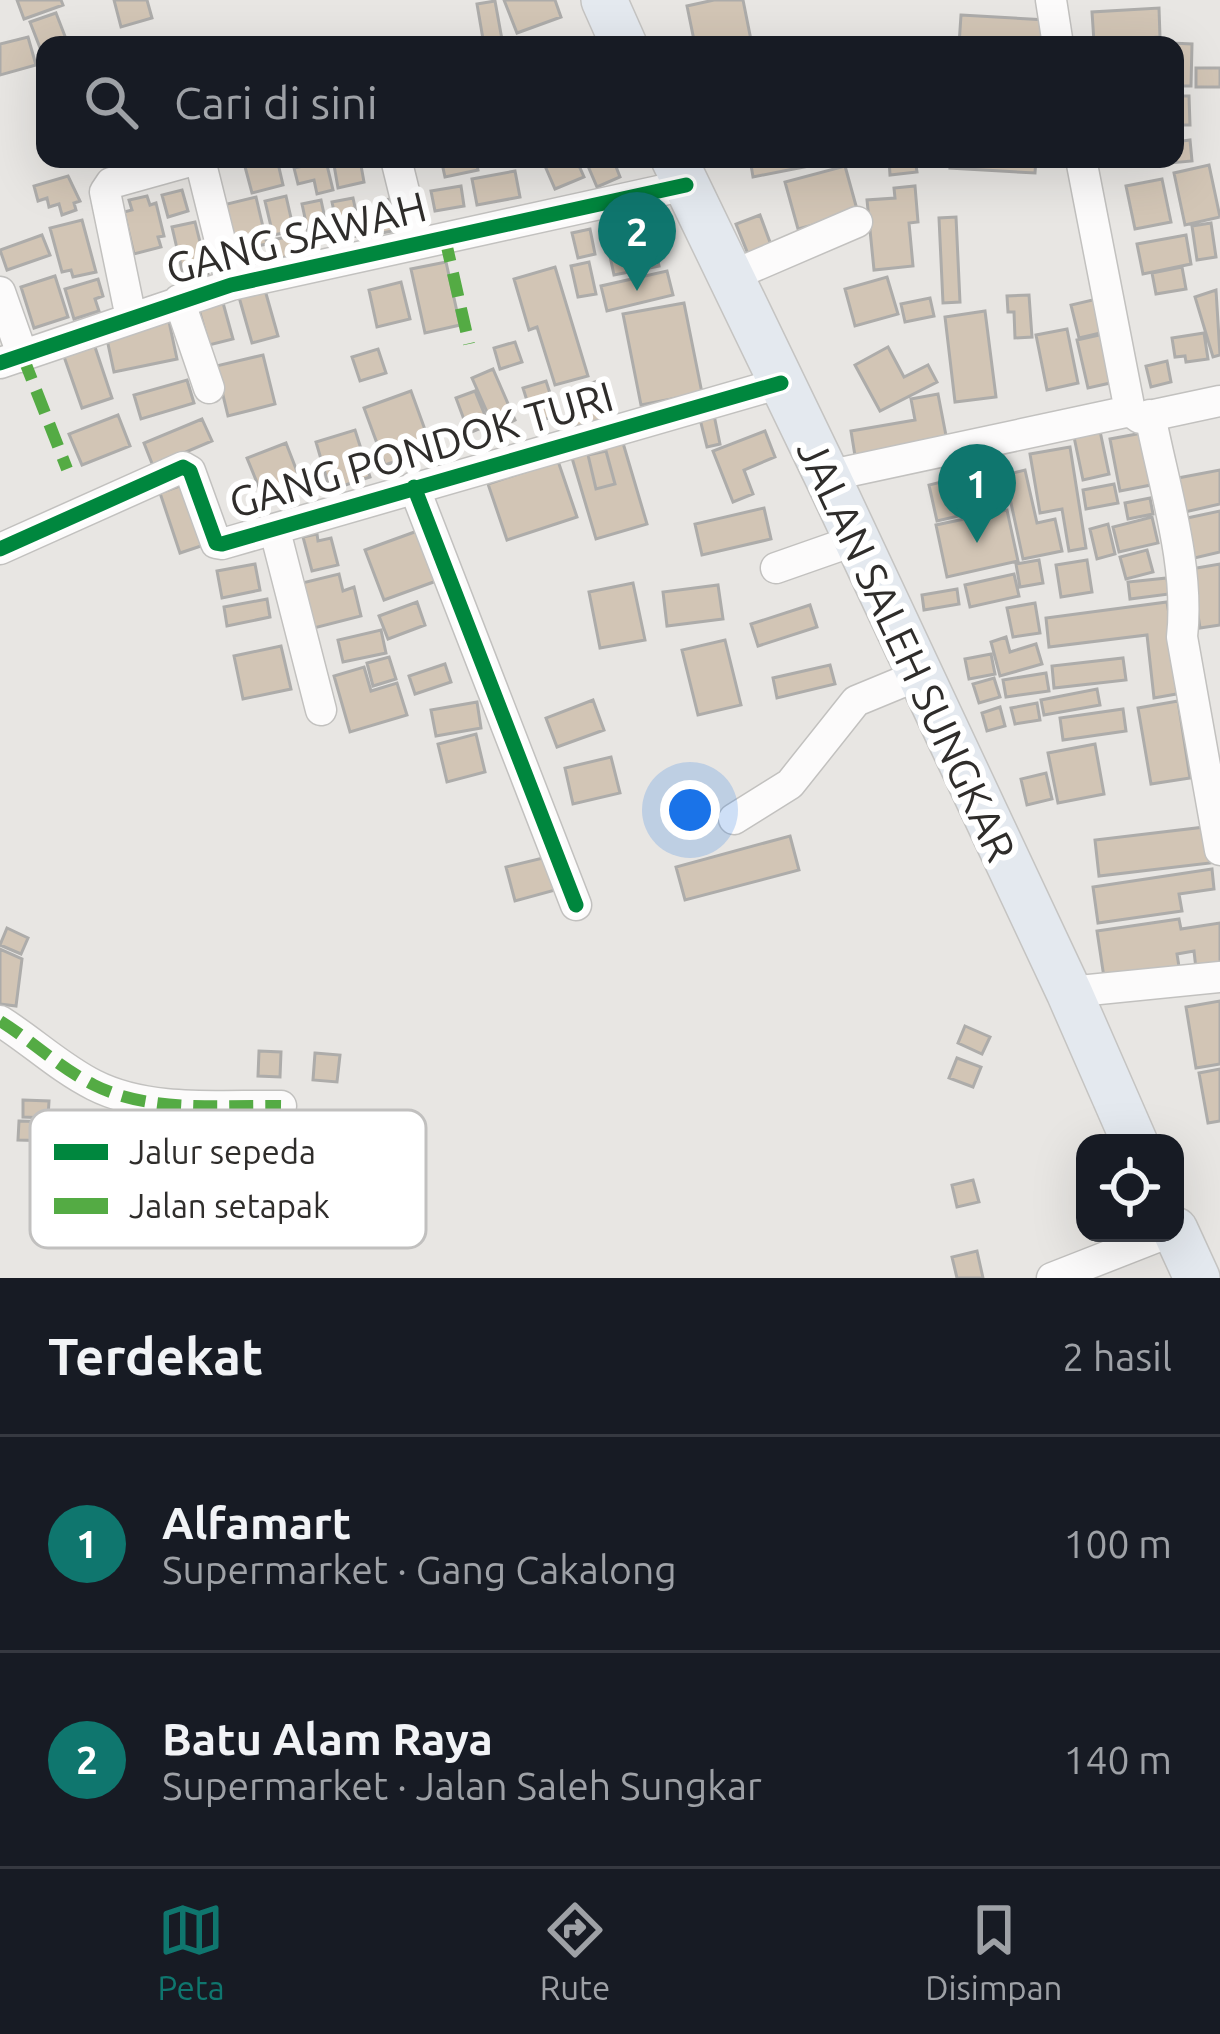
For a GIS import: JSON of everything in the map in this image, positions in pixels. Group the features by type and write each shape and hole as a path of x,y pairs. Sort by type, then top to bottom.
{"highway":[{"path":"604,0 620,36"},
{"name":"JALAN SALEH SUNGKAR","path":"680,172 1069,992 1131,1134"},
{"path":"1177,1242 1197,1278"}],"street":[{"path":"1051,0 1057,36"},
{"path":"131,318 105,192 111,183 165,168"},
{"path":"202,168 230,285"},
{"path":"398,168 417,244"},
{"path":"1083,168 1181,575 1186,606 1182,638 1220,850"},
{"name":"GANG SAWAH","path":"12,360 230,285 417,244 680,172"},
{"path":"729,277 857,222"},
{"path":"0,292 12,360"},
{"path":"179,300 208,388"},
{"name":"GANG PONDOK TURI","path":"0,549 183,467 190,471 216,543 275,531 781,383"},
{"path":"827,476 1220,400"},
{"path":"414,487 576,904"},
{"path":"275,531 321,710"},
{"path":"776,568 856,540"},
{"path":"734,819 790,784 856,701 919,675"},
{"path":"1069,992 1220,976"},
{"path":"0,1021 96,1087 130,1098 153,1103 281,1106"},
{"path":"1052,1278 1143,1242"}],"building":[{"path":"17,0 61,0 63,5 24,19"},
{"path":"114,0 147,0 152,18 121,27"},
{"path":"504,0 555,0 561,17 517,33"},
{"path":"743,0 750,36 693,36 687,6"},
{"path":"495,1 501,36 482,36 477,4"},
{"path":"1159,8 1160,36 1094,36 1092,12"},
{"path":"56,13 65,36 36,38 30,22"},
{"path":"961,15 1046,20 1045,36 960,36"},
{"path":"28,37 36,65 0,75 0,44"},
{"path":"1184,44 1192,44 1191,86 1184,86"},
{"path":"1196,68 1220,68 1220,87 1196,87"},
{"path":"1184,96 1189,96 1190,125 1184,125"},
{"path":"1190,140 1192,161 1184,162 1184,141"},
{"path":"1209,165 1220,217 1185,225 1174,173"},
{"path":"245,168 279,168 283,185 252,193"},
{"path":"294,168 328,168 333,190 317,194 314,180 298,184"},
{"path":"335,168 361,168 364,182 338,188"},
{"path":"443,168 478,168 478,170 445,177"},
{"path":"546,168 580,168 584,177 555,189"},
{"path":"589,168 616,168 620,177 597,187"},
{"path":"752,168 799,168 753,177"},
{"path":"846,168 858,213 798,229 785,182"},
{"path":"890,168 916,168 917,172 890,175"},
{"path":"950,168 1035,168 1035,173"},
{"path":"515,171 520,197 477,205 472,179"},
{"path":"68,176 80,201 74,203 76,210 62,215 59,204 49,207 47,198 38,201 34,186"},
{"path":"1162,179 1171,222 1135,229 1126,186"},
{"path":"461,186 464,206 435,211 431,191"},
{"path":"915,186 918,222 909,223 913,266 874,270 867,200 895,198 894,188"},
{"path":"182,190 188,211 168,217 162,195"},
{"path":"147,196 150,205 156,203 164,236 158,237 161,247 134,254 124,212 132,210 129,200"},
{"path":"286,196 294,231 273,235 265,201"},
{"path":"256,197 267,244 257,246 260,257 239,262 219,206"},
{"path":"400,197 407,228 382,233 375,202"},
{"path":"353,198 361,235 340,240 332,202"},
{"path":"321,200 329,237 310,241 302,204"},
{"path":"645,200 659,266 614,275 600,209"},
{"path":"760,215 771,245 748,254 736,224"},
{"path":"956,217 960,302 943,303 939,218"},
{"path":"82,220 96,272 73,277 71,270 62,272 50,228"},
{"path":"195,222 209,278 185,283 172,227"},
{"path":"1211,223 1216,257 1197,260 1192,226"},
{"path":"590,229 595,254 578,258 572,233"},
{"path":"42,235 50,255 7,270 0,250"},
{"path":"297,235 301,254 281,258 277,239"},
{"path":"1186,235 1191,264 1143,274 1137,244"},
{"path":"446,262 460,325 425,333 411,269"},
{"path":"589,262 596,294 578,297 571,266"},
{"path":"555,267 588,376 555,385 537,327 529,330 514,279"},
{"path":"1182,267 1186,289 1156,294 1152,273"},
{"path":"667,271 673,295 607,311 601,286"},
{"path":"55,276 68,317 34,328 21,287"},
{"path":"887,277 898,314 855,326 845,289"},
{"path":"98,279 103,296 95,299 99,311 74,319 65,289"},
{"path":"401,282 410,319 377,327 369,290"},
{"path":"263,283 278,336 252,343 237,290"},
{"path":"1216,290 1220,355 1213,357 1195,297"},
{"path":"220,292 233,339 209,345 196,299"},
{"path":"1029,295 1032,337 1015,338 1014,312 1008,312 1007,296"},
{"path":"930,298 934,316 905,322 901,304"},
{"path":"1101,298 1109,331 1079,338 1071,305"},
{"path":"684,303 702,393 641,405 623,314"},
{"path":"985,311 996,397 955,402 945,317"},
{"path":"168,317 177,359 114,372 105,330"},
{"path":"1067,329 1078,383 1047,390 1036,335"},
{"path":"1108,333 1119,381 1088,388 1077,340"},
{"path":"1204,333 1208,359 1186,362 1185,356 1175,357 1172,338"},
{"path":"92,338 112,398 82,408 61,348"},
{"path":"515,342 522,362 500,369 494,348"},
{"path":"888,347 904,377 928,365 937,382 880,411 855,365"},
{"path":"378,349 386,373 360,381 352,357"},
{"path":"263,355 275,404 228,416 216,366"},
{"path":"1167,361 1171,382 1151,387 1146,366"},
{"path":"493,369 515,420 495,430 472,378"},
{"path":"187,380 194,403 141,419 134,395"},
{"path":"601,380 614,423 578,434 565,391"},
{"path":"546,381 557,415 534,423 523,388"},
{"path":"411,391 432,449 385,465 364,408"},
{"path":"475,391 489,425 469,433 456,398"},
{"path":"938,394 948,446 856,462 851,431 915,420 911,399"},
{"path":"118,415 130,446 82,465 69,434"},
{"path":"714,415 720,444 707,447 700,419"},
{"path":"202,419 212,441 153,466 144,443"},
{"path":"355,430 370,477 330,490 316,442"},
{"path":"765,431 775,457 744,470 753,494 733,502 713,451"},
{"path":"1100,431 1109,474 1083,480 1074,437"},
{"path":"1142,433 1151,485 1120,491 1110,439"},
{"path":"286,443 303,487 265,502 247,458"},
{"path":"623,443 647,524 596,539 572,458"},
{"path":"1070,447 1086,548 1069,551 1062,509 1040,513 1030,454"},
{"path":"606,451 615,484 596,489 588,455"},
{"path":"558,461 577,517 507,540 488,484"},
{"path":"997,468 1006,505 937,521 929,485"},
{"path":"1025,470 1037,523 1055,519 1062,551 1023,559 1005,475"},
{"path":"1220,470 1220,504 1185,512 1178,478"},
{"path":"185,484 204,545 180,553 160,493"},
{"path":"1114,484 1118,503 1086,509 1083,490"},
{"path":"1150,498 1153,514 1128,519 1125,503"},
{"path":"764,508 771,539 702,555 695,524"},
{"path":"1007,510 1018,561 947,577 936,525"},
{"path":"1220,511 1220,552 1186,560 1178,520"},
{"path":"1152,517 1158,543 1119,552 1113,527"},
{"path":"1108,524 1115,554 1097,559 1090,529"},
{"path":"420,530 439,580 384,600 365,550"},
{"path":"317,534 318,541 331,538 338,565 312,571 303,537"},
{"path":"1147,550 1153,572 1126,579 1120,557"},
{"path":"1039,560 1043,583 1020,587 1016,564"},
{"path":"1087,560 1092,592 1061,597 1056,565"},
{"path":"255,564 260,590 222,598 217,571"},
{"path":"1220,564 1220,625 1200,628 1191,569"},
{"path":"339,574 343,591 354,587 361,616 314,628 302,583"},
{"path":"1014,574 1019,596 970,607 965,585"},
{"path":"1167,578 1169,594 1130,599 1128,582"},
{"path":"633,583 645,640 600,648 589,592"},
{"path":"718,585 723,619 667,626 663,592"},
{"path":"957,589 959,604 924,610 922,595"},
{"path":"267,599 270,617 227,626 224,607"},
{"path":"417,602 425,625 388,639 379,616"},
{"path":"1167,602 1182,693 1154,698 1147,635 1049,647 1046,618"},
{"path":"1035,603 1040,633 1013,637 1007,608"},
{"path":"810,605 817,627 758,646 751,624"},
{"path":"381,630 386,653 343,662 338,640"},
{"path":"1006,637 1010,652 1036,644 1042,664 1000,676 991,642"},
{"path":"725,640 741,705 698,715 682,650"},
{"path":"281,646 291,689 243,699 234,656"},
{"path":"991,654 995,674 969,679 965,659"},
{"path":"389,657 396,679 373,686 367,663"},
{"path":"1123,658 1126,680 1054,688 1052,666"},
{"path":"445,664 451,682 415,694 409,676"},
{"path":"830,665 835,684 777,698 773,678"},
{"path":"364,667 371,691 397,683 407,715 350,732 334,676"},
{"path":"1046,673 1049,691 1006,697 1003,680"},
{"path":"994,678 1000,697 979,703 973,684"},
{"path":"1097,689 1100,705 1044,715 1041,700"},
{"path":"593,700 604,730 557,747 546,718"},
{"path":"1178,701 1190,778 1151,784 1138,708"},
{"path":"477,702 481,728 436,736 431,710"},
{"path":"1037,703 1040,720 1015,724 1011,708"},
{"path":"1000,707 1005,726 987,731 982,713"},
{"path":"1123,709 1126,731 1063,740 1060,718"},
{"path":"476,734 485,772 447,782 438,744"},
{"path":"1095,744 1104,794 1058,803 1048,753"},
{"path":"611,757 620,793 573,804 565,768"},
{"path":"1046,773 1052,799 1027,805 1021,779"},
{"path":"1205,827 1210,863 1099,876 1095,840"},
{"path":"790,836 799,870 685,900 676,867"},
{"path":"551,856 559,889 515,901 506,867"},
{"path":"1212,869 1214,889 1179,894 1182,911 1098,923 1093,887"},
{"path":"1179,919 1181,929 1220,923 1220,965 1196,969 1194,951 1177,954 1180,973 1105,984 1097,931"},
{"path":"7,928 28,938 21,954 0,945"},
{"path":"0,949 22,959 16,1006 0,1004"},
{"path":"1220,1001 1220,1064 1196,1068 1186,1007"},
{"path":"965,1026 990,1037 982,1054 958,1043"},
{"path":"259,1051 281,1052 280,1077 258,1076"},
{"path":"315,1053 340,1055 337,1082 313,1080"},
{"path":"957,1058 981,1067 973,1087 949,1078"},
{"path":"1220,1069 1220,1121 1208,1123 1199,1073"},
{"path":"23,1100 49,1101 48,1110 30,1110 30,1117 23,1117"},
{"path":"19,1121 30,1121 30,1140 18,1140"},
{"path":"973,1180 979,1202 957,1207 952,1185"},
{"path":"977,1251 983,1278 957,1278 952,1257"}],"marked path":[{"path":"445,238 469,344"},
{"path":"23,357 67,469"},
{"path":"0,1021 69,1071 115,1094 186,1106 281,1106"}],"cycle path":[{"path":"0,363 231,285 686,185"},
{"path":"0,549 183,467 190,471 216,543 222,544 781,383"},
{"path":"414,487 576,905"}],"place":[{"name":"Batu Alam Raya","path":"637,291"},
{"name":"Alfamart","path":"977,543"}]}
